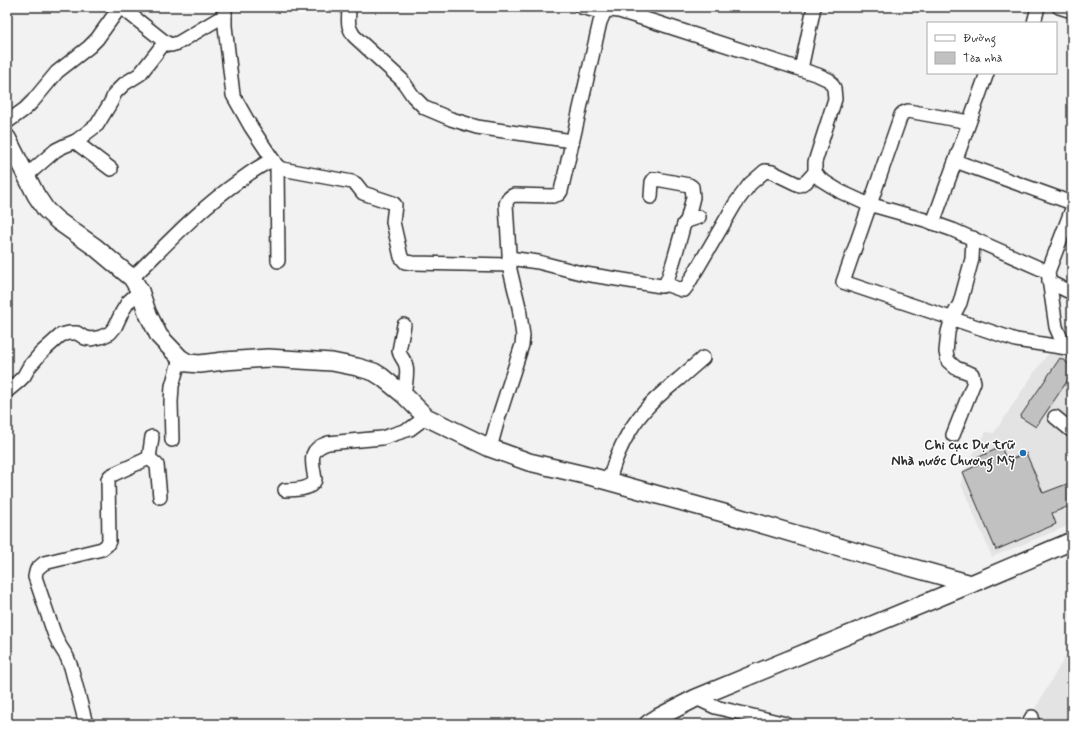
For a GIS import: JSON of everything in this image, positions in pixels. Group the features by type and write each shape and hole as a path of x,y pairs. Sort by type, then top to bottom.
{"main road":[{"path":"7,138 36,195 46,210 95,247 136,284 147,312 159,336 180,358 188,363 200,364 268,358 332,362 357,367 374,372 387,381 404,395 426,417 490,448 529,462 727,514 971,584"},
{"path":"648,724 696,698 1072,541"}],"street":[{"path":"7,122 25,109 57,72 97,39 121,7 165,42 171,44 178,43 225,11"},
{"path":"349,7 348,24 354,36 402,80 417,102 425,108 451,119 478,127 572,142"},
{"path":"580,7 619,11 801,69 829,80 834,88 835,99 815,162 816,172 820,179 841,192 870,204 933,223 973,238 1048,277 1072,293"},
{"path":"801,69 814,7"},
{"path":"1034,22 1038,7"},
{"path":"1059,7 1072,11"},
{"path":"490,448 522,345 523,336 520,312 509,262 507,200 514,196 553,196 559,194 563,184 604,10"},
{"path":"225,11 225,26 233,95 251,127 275,163 282,169 352,182 356,184 362,193 393,203 395,205 392,222 401,257 405,262 538,262 586,274 657,286 663,286 665,284 684,290 735,204 750,184 765,171 772,172 799,185 806,182 816,172"},
{"path":"26,176 56,150 76,141 97,125 115,93 124,84 140,74 165,42"},
{"path":"933,223 987,74"},
{"path":"969,122 908,111 903,112 843,282 1016,340 1069,350"},
{"path":"76,141 111,169"},
{"path":"955,161 1072,203"},
{"path":"7,391 24,376 41,353 62,336 69,333 77,333 85,338 91,339 110,333 115,327 136,284 178,232 230,188 256,169 266,163 275,163"},
{"path":"275,163 278,261"},
{"path":"651,196 652,182 654,179 689,185 692,187 693,219 684,224 665,284"},
{"path":"1069,350 1062,341 1056,327 1048,277 1072,209"},
{"path":"953,435 974,382 972,374 956,368 948,361 946,352 948,332 952,318 960,303 972,259 973,238"},
{"path":"404,325 399,352 399,356 407,366 404,395"},
{"path":"172,440 172,386 180,358"},
{"path":"609,482 611,472 622,445 644,410 702,358"},
{"path":"285,490 297,490 314,483 315,480 312,454 320,445 382,438 410,429 426,417"},
{"path":"1055,417 1072,431"},
{"path":"149,458 152,437"},
{"path":"149,458 157,465 160,497"},
{"path":"86,724 71,667 54,633 35,577 36,572 44,563 102,549 107,545 109,541 108,479 110,476 149,458"},
{"path":"696,698 715,707 786,724"}],"shaded area":[{"name":"Chi cục Dự trữ Nhà nước Chương Mỹ","path":"1048,354 1060,355 1072,361 1072,505 1064,508 1070,525 992,557 961,484 963,472 986,432 994,433"},
{"path":"1072,645 1072,724 1026,724"}],"building":[{"path":"1060,358 1072,366 1072,374 1036,427 1020,417"},
{"path":"1001,447 1007,461 1026,453 1043,493 1072,482 1072,505 1052,513 1056,524 996,550 963,472 980,464 977,458"}],"place":[{"name":"Chi cục Dự trữ Nhà nước Chương Mỹ","path":"1023,453"}]}
